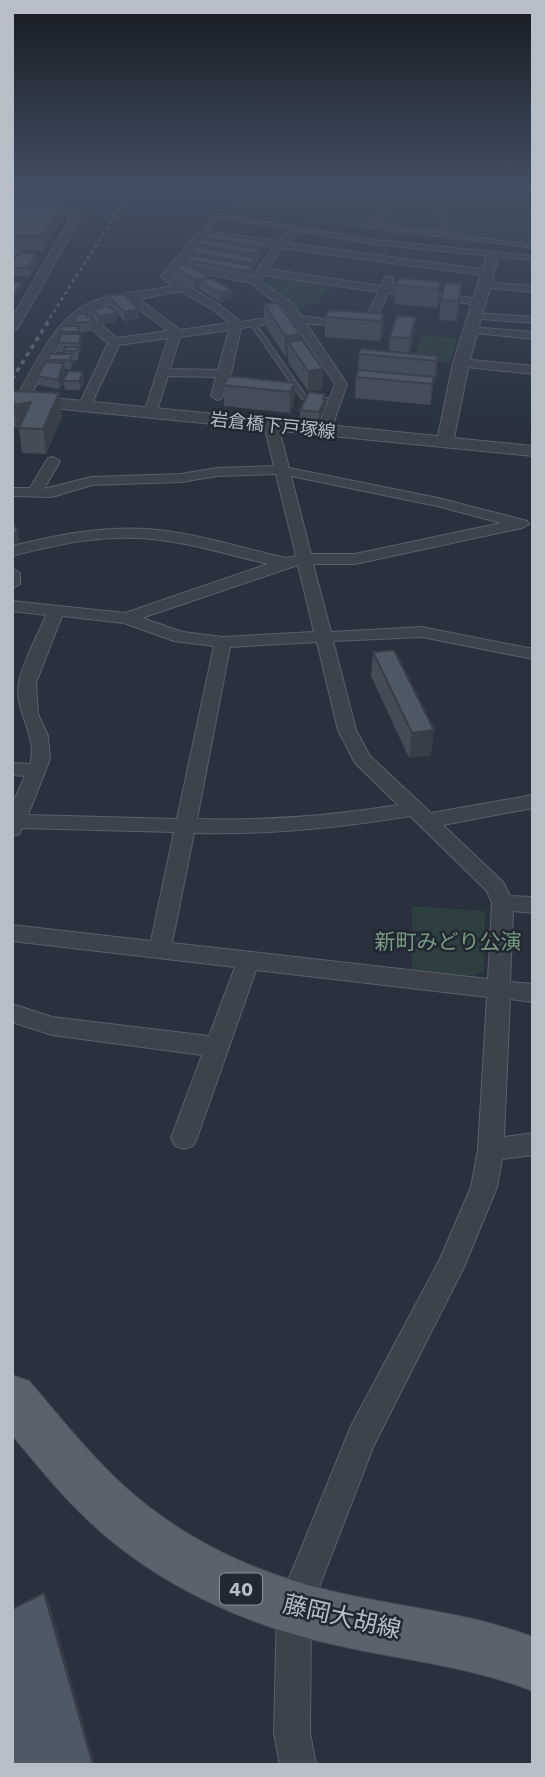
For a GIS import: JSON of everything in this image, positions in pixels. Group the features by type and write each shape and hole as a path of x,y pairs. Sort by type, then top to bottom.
{"main road":[{"name":"藤岡大胡線","path":"12,1398 107,1504 145,1536 185,1563 228,1584 294,1608 335,1619 477,1644 533,1664"}],"street":[{"path":"12,328 17,313 49,268"},
{"path":"174,268 166,277 181,288 217,305 236,324"},
{"path":"200,268 259,275 327,268 385,290 476,313 533,320"},
{"path":"263,268 259,275 260,286 288,305 341,384 324,430"},
{"path":"82,315 114,342 297,318 367,328 392,268"},
{"path":"426,268 533,289"},
{"path":"445,442 461,363 489,268"},
{"path":"17,399 51,346 82,315 102,303 181,288"},
{"path":"132,299 176,332"},
{"path":"476,313 533,307"},
{"path":"476,313 533,336"},
{"path":"217,396 225,374 236,324"},
{"path":"150,412 176,332"},
{"path":"85,405 114,342"},
{"path":"461,363 533,370"},
{"path":"164,372 225,374"},
{"name":"岩倉橋下戸塚線","path":"17,399 533,451"},
{"path":"271,425 295,561 324,635 347,730 362,759 496,887 503,903 491,1150 484,1186 455,1256 362,1437 294,1608 292,1733 298,1765"},
{"path":"35,492 53,461"},
{"path":"12,492 52,493 91,481 181,478 217,472 280,470 527,523"},
{"path":"12,551 72,536 132,533 295,561 355,559 527,523"},
{"path":"126,618 295,561"},
{"path":"12,573 12,584"},
{"path":"12,606 126,618 180,637 223,642 422,632 533,654"},
{"path":"56,611 20,683 20,713 39,736 41,759 15,825 187,825 256,828 421,815 533,801"},
{"path":"160,950 223,642"},
{"path":"12,769 35,770"},
{"path":"503,903 533,905"},
{"path":"12,933 533,993"},
{"path":"184,1139 248,962"},
{"path":"12,1013 51,1026 216,1047"},
{"path":"491,1150 533,1144"}],"lane":[{"path":"252,322 304,398 334,401"}],"green space":[{"path":"271,276 332,285 316,304 306,305 297,311 266,287"},
{"path":"421,335 457,338 450,363 413,360"},
{"name":"新町みどり公演","path":"412,906 485,911 484,971 474,976 412,969"}],"building":[{"path":"175,268 193,268 208,277 195,280"},
{"path":"228,268 250,268 245,271"},
{"path":"211,278 232,290 220,293 198,281"},
{"path":"399,278 441,282 439,289 396,285"},
{"path":"12,282 22,282 12,297"},
{"path":"445,283 462,284 458,301 441,300"},
{"path":"124,294 139,309 124,312 107,295"},
{"path":"278,303 300,334 285,336 264,304"},
{"path":"108,306 117,313 99,316 92,310"},
{"path":"329,310 384,314 381,321 325,317"},
{"path":"77,314 87,314 87,317 92,317 91,322 74,323"},
{"path":"397,316 416,317 410,338 390,337"},
{"path":"62,326 79,326 78,332 61,332"},
{"path":"61,334 81,334 79,343 58,343"},
{"path":"302,340 323,369 308,371 288,342"},
{"path":"65,347 78,347 77,351 64,351"},
{"path":"361,349 438,356 436,361 359,354"},
{"path":"50,354 72,354 70,360 48,360"},
{"path":"46,362 63,363 58,380 37,376"},
{"path":"359,370 434,377 432,384 356,377"},
{"path":"68,371 83,372 79,381 63,381"},
{"path":"229,376 295,383 290,392 223,385"},
{"path":"12,391 59,393 43,429 19,428 31,402 13,405"},
{"path":"309,392 325,394 319,412 300,410"},
{"path":"13,522 18,532 12,533"},
{"path":"394,650 434,730 412,733 373,652"},
{"path":"44,1593 93,1765 12,1765 12,1609"}],"railway":[{"path":"46,324 81,268"},
{"path":"12,379 48,322"}]}
